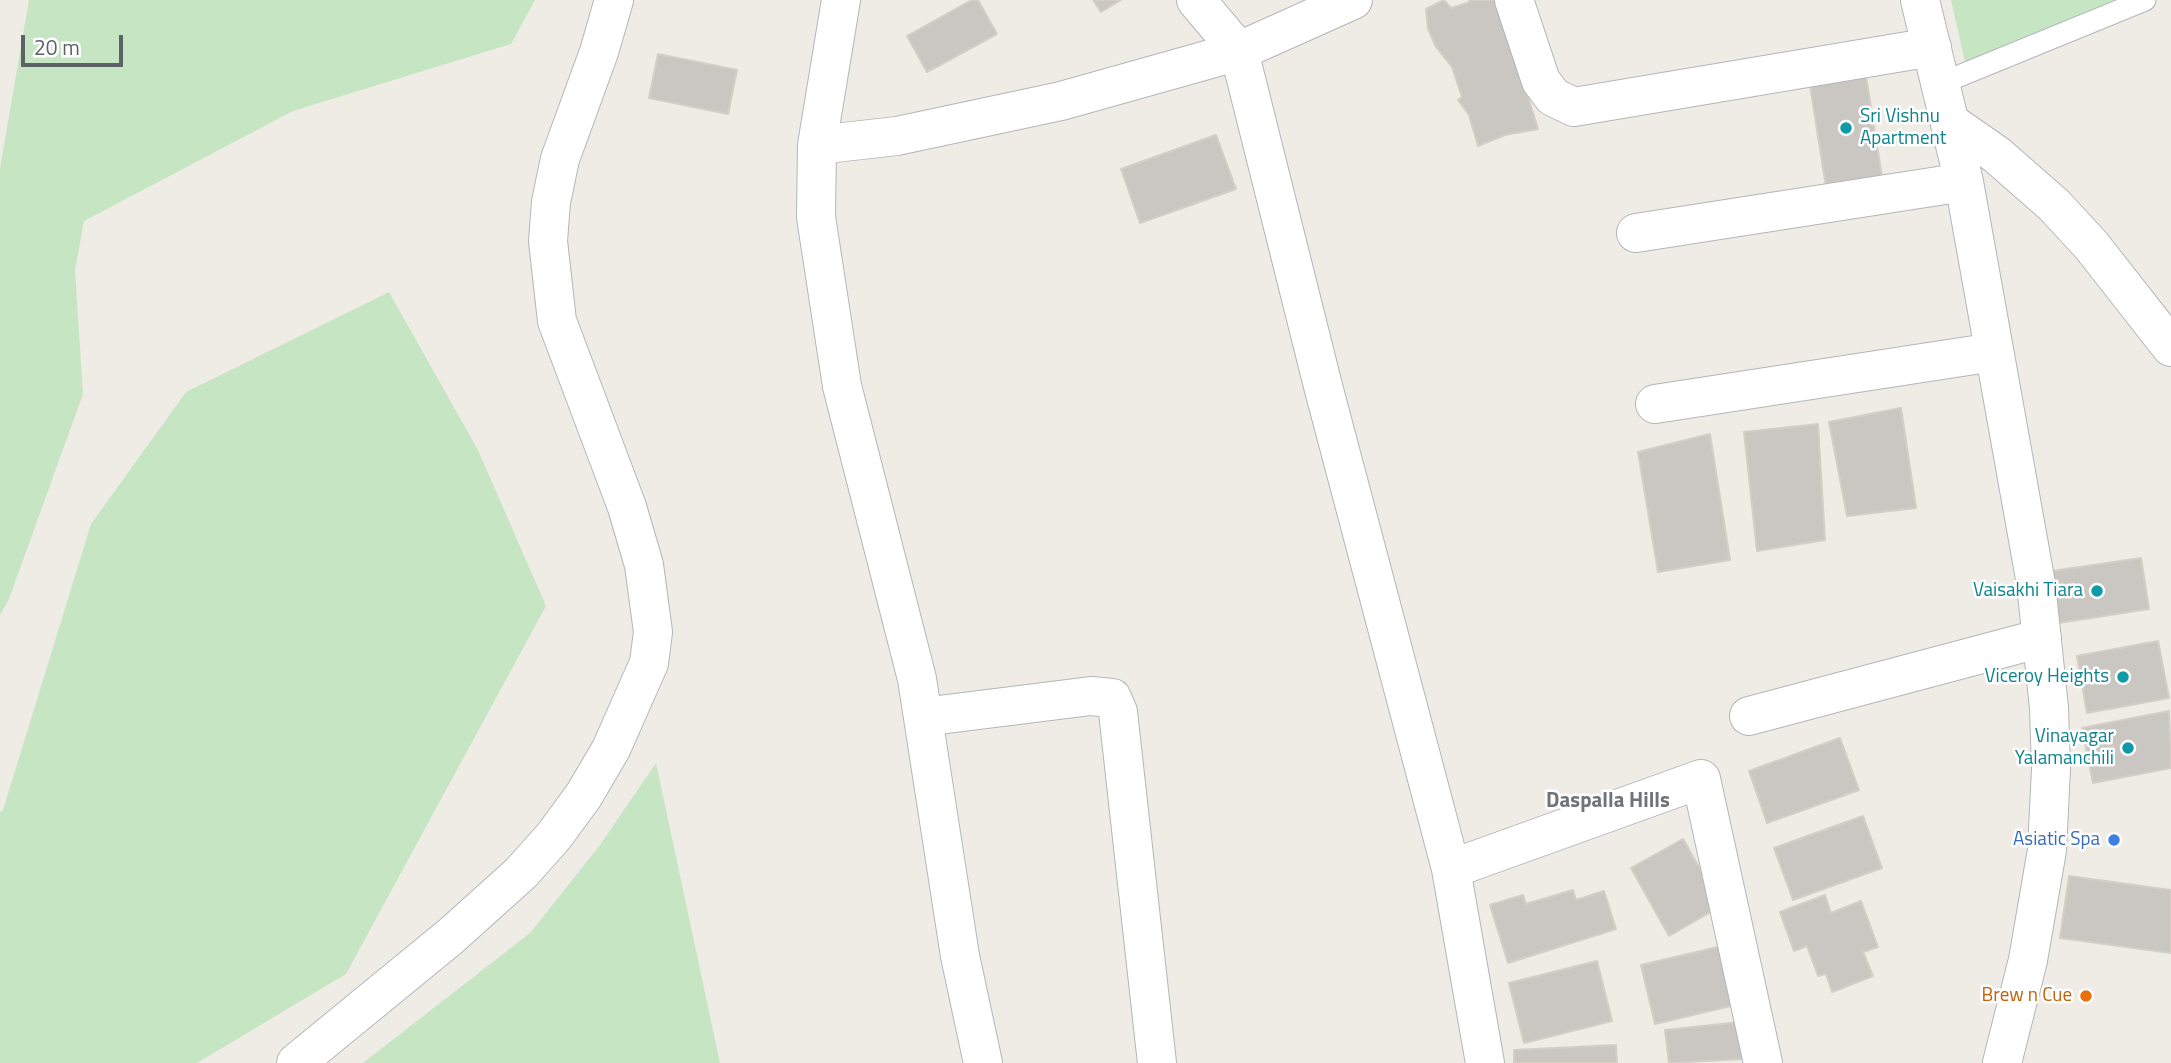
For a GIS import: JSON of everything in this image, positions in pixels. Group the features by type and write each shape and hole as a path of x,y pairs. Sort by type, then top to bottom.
{"street":[{"path":"296,1063 461,927 521,873 554,836 584,795 611,749 649,663 653,632 644,565 627,507 557,321 548,241 551,202 560,159 599,52 614,0"},
{"path":"841,0 817,145 816,217 842,386 906,632 923,717 960,956 983,1063"},
{"path":"1196,0 1239,51 1323,386 1451,869 1485,1063"},
{"path":"817,145 897,135 1061,101 1239,51 1353,0"},
{"path":"1514,0 1541,81 1553,97 1574,107 1932,47"},
{"path":"1920,0 1965,182 2036,584 2042,638 2051,769 2047,850 2030,948 2002,1063"},
{"path":"1951,123 1997,155 2054,205 2091,244 2171,347"},
{"path":"1636,233 1965,182"},
{"path":"1655,404 1994,352"},
{"path":"1749,716 2042,638"},
{"path":"923,717 1091,695 1112,698 1118,712 1157,1063"},
{"path":"1451,869 1701,779 1763,1063"}],"lane":[{"path":"1941,83 2145,0"}],"green space":[{"path":"29,0 535,0 511,44 293,111 84,221 75,270 83,394 9,599 0,615 0,168"},
{"path":"1951,0 2128,0 1965,62"},
{"path":"389,292 478,450 546,606 346,974 197,1063 0,1063 0,812 3,810 91,524 186,392"},
{"path":"656,763 720,1063 363,1063 530,933 600,845"}],"building":[{"path":"972,0 978,0 997,34 927,72 907,36"},
{"path":"1093,0 1121,0 1101,12"},
{"path":"1444,0 1451,8 1470,2 1469,0 1498,0 1538,129 1505,135 1478,146 1469,115 1458,100 1462,97 1452,67 1436,47 1428,29 1426,9"},
{"path":"658,54 737,70 728,114 649,98"},
{"name":"Sri Vishnu Apartment","path":"1865,70 1882,177 1826,187 1809,79"},
{"path":"1216,135 1236,189 1140,223 1121,169"},
{"path":"1901,408 1916,508 1847,516 1829,422"},
{"path":"1818,424 1825,540 1757,551 1744,432"},
{"path":"1710,434 1730,560 1658,572 1638,452"},
{"name":"Vaisakhi Tiara","path":"2141,558 2149,609 2052,624 2045,572"},
{"name":"Viceroy Heights","path":"2158,641 2169,698 2087,713 2077,656"},
{"name":"Vinayagar Yalamanchili","path":"2169,711 2171,768 2093,783 2082,728"},
{"path":"1840,738 1859,790 1767,823 1749,771"},
{"path":"1863,816 1882,868 1793,900 1774,848"},
{"path":"1683,839 1721,906 1669,936 1631,868"},
{"path":"2069,876 2171,890 2171,953 2060,938"},
{"path":"1573,890 1576,900 1604,891 1616,929 1508,963 1490,905 1523,895 1526,904"},
{"path":"1825,895 1831,913 1861,901 1878,947 1863,952 1873,976 1832,992 1826,974 1818,976 1807,946 1794,951 1780,912"},
{"path":"1722,946 1735,1005 1655,1024 1641,965"},
{"path":"1597,961 1612,1021 1524,1043 1509,983"},
{"path":"1740,1022 1744,1059 1669,1063 1665,1030"},
{"path":"1616,1045 1617,1063 1514,1063 1514,1050"}],"place":[{"name":"Sri Vishnu Apartment","path":"1846,128"},
{"name":"Vaisakhi Tiara","path":"2097,591"},
{"name":"Viceroy Heights","path":"2123,677"},
{"name":"Vinayagar Yalamanchili","path":"2128,748"},
{"name":"Asiatic Spa","path":"2114,840"},
{"name":"Brew n Cue","path":"2086,996"}],"district":[{"name":"Daspalla Hills","path":"1608,802"}]}
